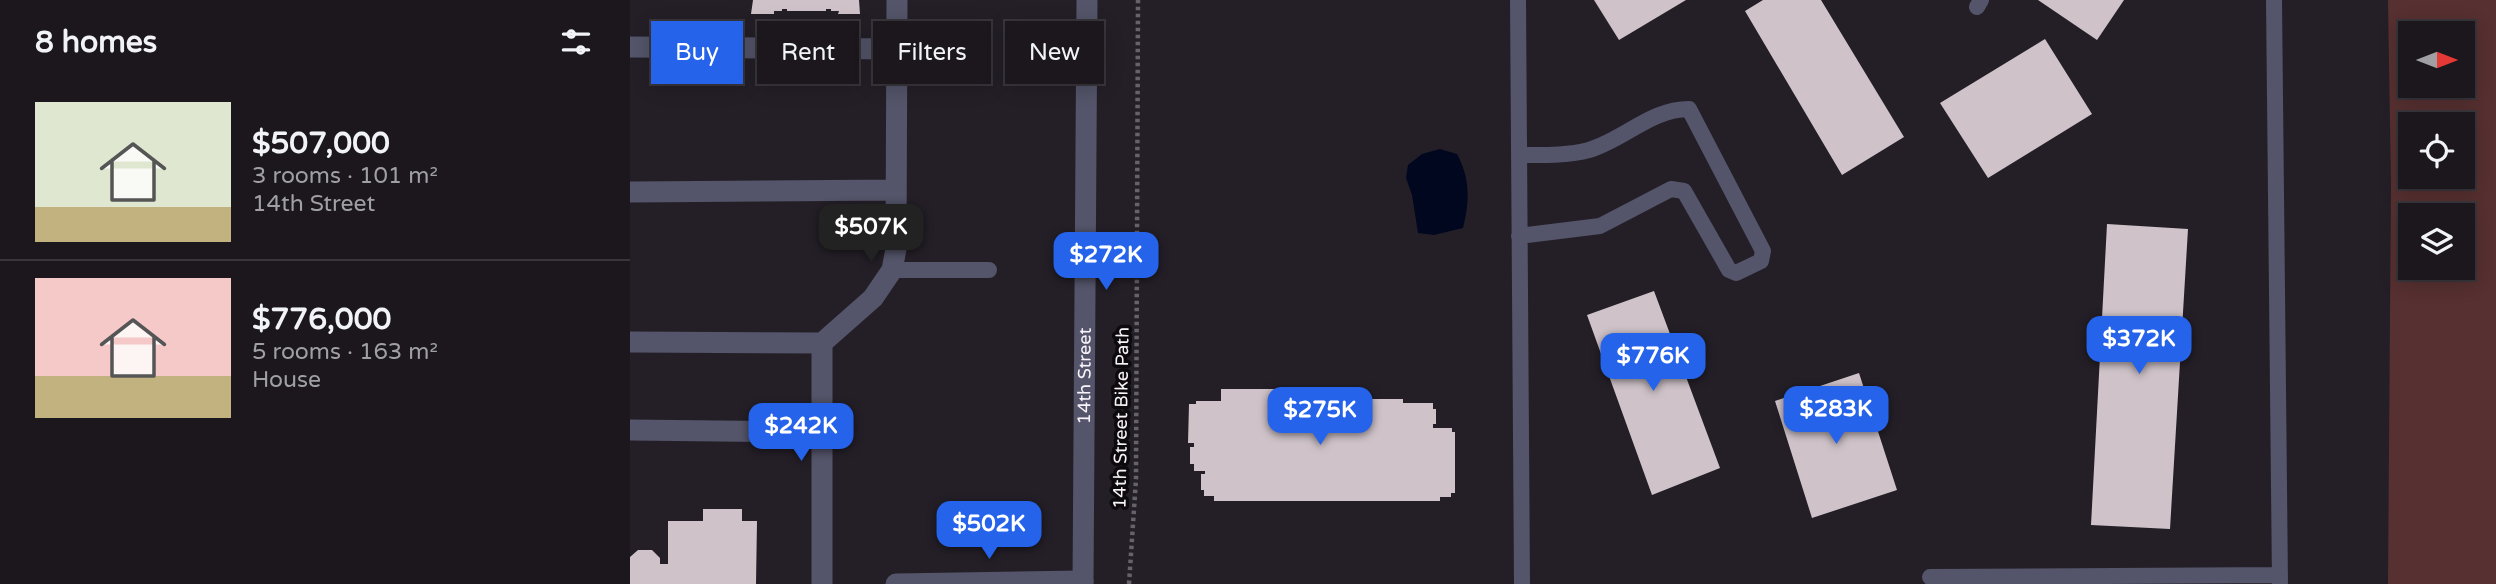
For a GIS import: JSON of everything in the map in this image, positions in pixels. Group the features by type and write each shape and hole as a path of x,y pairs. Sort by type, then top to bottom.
{"street":[{"path":"897,0 897,21"},
{"name":"14th Street","path":"1083,583 1087,0"},
{"path":"630,47 873,49"},
{"path":"630,342 822,343 873,298 892,270 897,249 897,84"},
{"path":"630,192 897,190"},
{"path":"822,343 822,584"},
{"path":"630,430 822,432"},
{"path":"896,584 1083,583"}],"lane":[{"path":"1518,0 1522,584"},
{"path":"1930,577 2280,579 2274,0"},
{"path":"1519,155 1590,150 1671,109 1689,109 1763,251 1760,261 1736,274 1729,270 1684,191 1671,189 1600,226 1519,236"},
{"path":"892,270 989,270"}],"path":[{"name":"14th Street Bike Path","path":"1129,584 1136,478 1138,0"}],"shaded area":[{"path":"2388,0 2496,0 2496,584 2388,584 2391,185"}],"water":[{"path":"1440,149 1457,154 1464,172 1468,199 1463,228 1434,235 1418,233 1412,195 1406,178 1408,165 1422,154"}],"building":[{"path":"753,0 859,0 860,14 838,14 839,11 831,9 782,9 774,11 774,14 751,14"},
{"path":"1594,0 1686,0 1619,40"},
{"path":"1763,0 1821,0 1904,137 1842,175 1745,11"},
{"path":"2038,0 2124,0 2097,40"},
{"path":"2045,39 2092,114 1988,178 1940,103"},
{"path":"2107,224 2188,229 2170,529 2091,525"},
{"path":"1654,291 1720,468 1652,495 1587,315"},
{"path":"1859,373 1897,490 1812,518 1775,401"},
{"path":"1221,389 1362,389 1362,399 1403,399 1403,403 1433,403 1433,409 1436,409 1436,424 1433,424 1433,428 1452,428 1452,432 1455,432 1455,493 1451,493 1451,497 1440,497 1440,501 1214,501 1214,496 1204,496 1204,490 1201,490 1201,474 1205,474 1205,471 1194,471 1194,464 1190,464 1190,447 1194,447 1194,443 1188,443 1189,404 1196,404 1196,401 1221,401"},
{"path":"703,509 742,509 742,521 757,521 756,584 630,584 630,557 638,550 652,550 660,558 660,564 668,564 668,521 703,521"}]}
